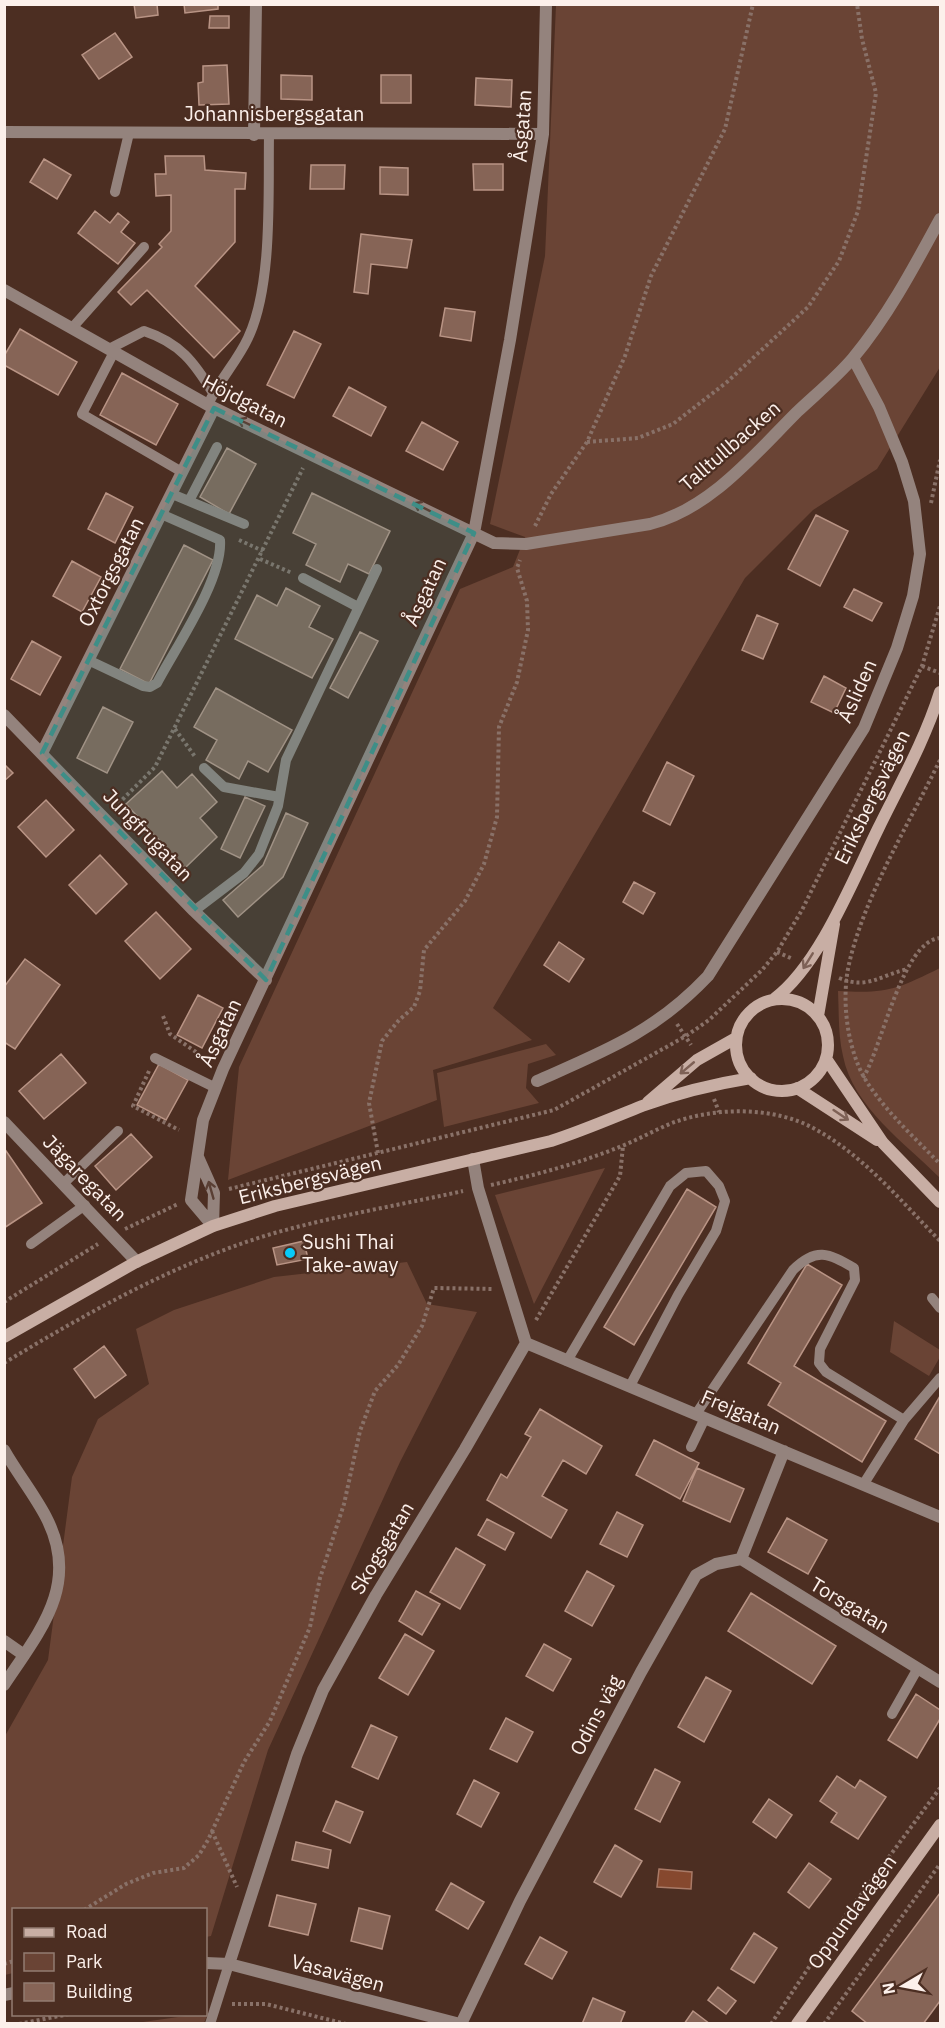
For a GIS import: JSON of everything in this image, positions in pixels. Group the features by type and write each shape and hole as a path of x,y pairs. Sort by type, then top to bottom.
{"main road":[{"name":"Eriksbergsvägen","path":"774,999 790,987 835,917 920,743 940,692"},
{"name":"Eriksbergsvägen","path":"818,1016 835,917"},
{"path":"827,1060 815,1078 797,1088 770,1088 751,1078 740,1061 736,1038 747,1016 754,1008 774,999 796,1001 818,1016 827,1038 827,1060 882,1143 940,1202"},
{"name":"Eriksbergsvägen","path":"643,1106 697,1060 736,1038"},
{"name":"Eriksbergsvägen","path":"4,1338 43,1313 137,1262 213,1226 275,1206 551,1141 590,1129 643,1106 709,1086 751,1078"},
{"path":"797,1088 882,1143"},
{"name":"Oppundavägen","path":"797,2024 940,1825"}],"street":[{"path":"254,135 256,4"},
{"name":"Åsgatan","path":"213,1226 191,1200 203,1120 474,533 514,317 543,134 546,4"},
{"name":"Johannisbergsgatan","path":"4,132 254,135 543,134"},
{"path":"853,358 906,283 940,219"},
{"name":"Höjdgatan","path":"4,290 211,406 474,533"},
{"name":"Talltullbacken","path":"474,533 494,543 526,544 672,519 738,470 853,358"},
{"name":"Åsliden","path":"537,1081 611,1048 644,1030 681,1005 708,976 864,728 897,648 913,596 920,554 914,501 902,462 879,407 853,358"},
{"name":"Oxtorgsgatan","path":"42,753 172,494 211,406"},
{"name":"Jungfrugatan","path":"4,715 194,911 266,980"},
{"name":"Jägaregatan","path":"4,1122 114,1234 137,1262"},
{"path":"198,1156 214,1193 213,1226"},
{"path":"473,1159 478,1188 526,1343"},
{"name":"Frejgatan","path":"526,1343 940,1517"},
{"name":"Skogsgatan","path":"229,1964 297,1754 324,1690 376,1595 465,1449 526,1343"},
{"path":"4,1450 46,1517 56,1539 59,1561 58,1587 46,1623 4,1685"},
{"path":"741,1559 784,1451"},
{"name":"Torsgatan","path":"741,1559 940,1682"},
{"name":"Odins väg","path":"460,2024 520,1901 696,1575 716,1564 741,1559"},
{"path":"4,1641 24,1655"},
{"name":"Vasavägen","path":"207,1963 229,1964 460,2024"}],"lane":[{"path":"116,192 129,133"},
{"path":"211,406 213,393 249,338 260,299 266,246 269,135"},
{"path":"72,328 144,247"},
{"path":"182,472 82,414 111,351 124,339 144,331 166,338 196,366 213,393"},
{"path":"189,501 217,447"},
{"path":"172,494 244,524"},
{"path":"88,660 143,686 150,687 157,683 213,579 221,555 220,540 161,514"},
{"path":"194,911 244,873 259,854 279,797 286,760 377,568"},
{"path":"303,578 358,607"},
{"path":"204,768 224,787 279,797"},
{"path":"155,1058 216,1088"},
{"path":"64,1183 118,1131"},
{"path":"567,1361 670,1186 686,1173 706,1171 719,1186 725,1201 716,1231 678,1295 630,1386"},
{"path":"31,1244 85,1205"},
{"path":"691,1447 700,1416 793,1270 806,1257 820,1253 839,1259 854,1268 855,1280 820,1349 819,1363 826,1372 904,1420"},
{"path":"932,1298 940,1308"},
{"path":"863,1485 904,1420 940,1378"},
{"path":"892,1714 918,1668"},
{"path":"210,2024 229,1964"}],"path":[{"path":"378,1154 369,1103 382,1041 399,1020 414,1007 420,991 424,950 465,901 484,864 497,817 499,727 517,682 528,630 527,602 517,568 526,544 551,494 587,442 625,356 651,276 725,129 753,4"},
{"path":"587,442 638,438 673,424 727,382 808,308 839,261 858,211 876,93 861,39 857,4"},
{"path":"104,817 155,767 264,551 303,467"},
{"path":"220,540 242,541 264,551"},
{"path":"260,559 303,578"},
{"path":"231,1189 554,1110 686,1036 731,1001 777,952 802,910 922,666 940,606"},
{"path":"922,666 940,673"},
{"path":"175,729 204,768"},
{"path":"940,760 868,909 849,963 846,981 851,1040 864,1077 890,1112 940,1164"},
{"path":"864,1077 908,969 921,947 940,938"},
{"path":"846,981 864,984 889,973 908,969"},
{"path":"163,1016 170,1034 176,1040 212,1063"},
{"path":"155,1058 133,1106 179,1130"},
{"path":"4,1363 117,1297 213,1256 272,1234 527,1177 623,1146 674,1123 719,1112 772,1115 804,1123 843,1147 870,1169 940,1240"},
{"path":"526,1343 534,1322 620,1176 623,1146"},
{"path":"4,1302 114,1234 178,1204"},
{"path":"87,1908 126,1884 153,1873 184,1868 199,1855 244,1762 270,1721 310,1627 320,1578 344,1504 360,1431 375,1390 398,1365 422,1326 434,1287 508,1289"},
{"path":"771,2024 822,1946 940,1788"},
{"path":"212,1831 241,1894"},
{"path":"824,2024 940,1863"},
{"path":"216,2005 266,2004 346,2024"},
{"path":"19,2024 59,2016"}],"highlighted area":[{"path":"214,408 474,533 266,980 42,753"}],"green space":[{"path":"556,5 940,5 940,367 877,469 813,510 745,578 493,1008 532,1040 433,1070 437,1100 228,1180 239,1067 460,589 513,567 525,537 490,524 545,256"},
{"path":"940,968 940,1178 882,1123 857,1092 841,1048 838,991 881,991 913,981"},
{"path":"546,1044 556,1055 528,1064 526,1088 539,1103 444,1127 437,1073"},
{"path":"605,1168 534,1304 495,1195"},
{"path":"407,1262 427,1304 477,1312 400,1462 268,1750 211,1936 207,1937 207,1908 12,1908 12,1973 5,1975 5,1736 48,1660 72,1477 98,1419 149,1384 136,1329 174,1310 274,1277"},
{"path":"894,1321 940,1350 940,1357 929,1376 890,1352"},
{"path":"186,2016 207,2016 204,2023 136,2023"}],"shaded area":[{"path":"659,1869 692,1872 691,1889 657,1887"}],"building":[{"path":"134,4 157,4 158,15 136,18"},
{"path":"184,4 218,4 218,9 185,13"},
{"path":"210,16 229,16 229,28 209,28"},
{"path":"115,33 132,57 99,79 82,55"},
{"path":"227,65 229,104 199,105 198,83 203,82 203,66"},
{"path":"281,75 312,76 312,100 281,99"},
{"path":"381,75 411,75 411,103 381,103"},
{"path":"476,78 512,80 511,107 475,105"},
{"path":"165,156 204,156 205,170 246,173 245,189 235,189 235,242 195,286 240,331 214,358 147,290 131,305 118,292 162,247 159,244 171,231 171,195 156,196 155,174 166,174"},
{"path":"44,159 71,175 57,199 30,182"},
{"path":"473,164 503,164 503,190 474,190"},
{"path":"311,165 345,165 344,189 310,189"},
{"path":"380,167 408,168 408,195 380,194"},
{"path":"95,211 110,223 118,213 129,222 121,232 135,243 118,264 78,233"},
{"path":"361,234 412,240 407,268 371,264 368,294 354,292"},
{"path":"445,308 475,312 471,341 440,336"},
{"path":"20,329 77,362 58,395 4,365 4,356"},
{"path":"294,331 321,344 294,398 267,385"},
{"path":"122,373 178,404 156,445 100,415"},
{"path":"349,387 386,407 371,436 333,416"},
{"path":"422,422 458,442 443,470 406,451"},
{"path":"227,448 256,464 229,514 200,497"},
{"path":"106,493 133,507 115,543 88,529"},
{"path":"312,493 390,531 369,574 348,564 340,582 306,565 316,544 293,533"},
{"path":"816,515 848,531 820,586 788,569"},
{"path":"184,545 213,560 149,684 120,669"},
{"path":"72,561 101,577 82,612 53,596"},
{"path":"286,588 320,606 309,627 333,639 312,678 235,639 257,595 277,606"},
{"path":"854,589 882,603 872,621 844,607"},
{"path":"757,615 778,624 763,659 742,650"},
{"path":"360,632 378,641 348,698 330,688"},
{"path":"32,641 61,657 40,695 11,679"},
{"path":"824,676 846,688 834,713 811,702"},
{"path":"216,688 292,730 268,772 248,761 239,779 206,760 217,740 194,727"},
{"path":"103,707 133,722 107,773 77,758"},
{"path":"667,762 694,776 670,825 643,811"},
{"path":"4,764 13,773 4,781"},
{"path":"162,771 177,788 192,774 217,802 200,818 217,837 185,868 126,804"},
{"path":"245,797 265,806 240,858 221,849"},
{"path":"46,800 74,830 46,857 18,827"},
{"path":"286,813 308,823 283,877 238,917 223,900 263,865"},
{"path":"100,855 127,884 96,914 69,885"},
{"path":"634,882 655,893 643,914 623,902"},
{"path":"156,912 191,949 160,979 125,941"},
{"path":"559,942 584,959 569,982 544,965"},
{"path":"25,959 60,985 15,1049 4,1042 4,987"},
{"path":"198,995 223,1008 202,1048 177,1035"},
{"path":"61,1054 86,1083 44,1119 19,1091"},
{"path":"159,1064 188,1080 166,1120 137,1105"},
{"path":"131,1134 152,1157 116,1190 95,1166"},
{"path":"4,1148 42,1203 4,1228"},
{"path":"687,1189 716,1207 634,1345 604,1327"},
{"name":"Sushi Thai Take-away","path":"304,1241 308,1259 277,1265 273,1248"},
{"path":"807,1264 842,1285 794,1366 886,1421 862,1462 768,1405 781,1383 748,1363"},
{"path":"104,1346 126,1375 95,1398 74,1369"},
{"path":"940,1396 940,1454 915,1439"},
{"path":"540,1409 602,1446 586,1474 563,1460 542,1496 567,1510 551,1538 487,1500 501,1474 507,1478 531,1437 525,1434"},
{"path":"654,1440 699,1463 680,1499 636,1475"},
{"path":"697,1468 744,1489 730,1522 683,1501"},
{"path":"617,1512 643,1525 627,1557 600,1544"},
{"path":"787,1518 827,1540 808,1574 768,1552"},
{"path":"487,1519 514,1533 505,1550 478,1535"},
{"path":"456,1548 485,1565 460,1609 430,1592"},
{"path":"587,1571 614,1586 592,1626 565,1611"},
{"path":"416,1591 440,1604 422,1635 399,1621"},
{"path":"751,1593 836,1646 812,1684 728,1631"},
{"path":"405,1634 434,1651 408,1695 379,1678"},
{"path":"544,1644 571,1659 553,1691 526,1676"},
{"path":"706,1677 731,1691 704,1742 678,1727"},
{"path":"916,1694 940,1710 940,1719 917,1758 888,1740"},
{"path":"506,1718 533,1732 517,1762 490,1749"},
{"path":"371,1725 397,1737 378,1779 352,1767"},
{"path":"655,1769 680,1782 660,1822 635,1809"},
{"path":"837,1776 855,1788 860,1780 886,1797 858,1839 831,1822 837,1813 820,1801"},
{"path":"474,1780 499,1793 481,1827 457,1814"},
{"path":"769,1799 792,1815 776,1838 753,1822"},
{"path":"336,1801 363,1812 350,1843 323,1831"},
{"path":"296,1842 331,1850 328,1868 292,1860"},
{"path":"615,1845 642,1861 621,1897 594,1882"},
{"path":"809,1863 831,1879 809,1908 788,1892"},
{"path":"451,1883 484,1902 468,1929 436,1910"},
{"path":"940,1893 940,2001 923,2024 868,2024 852,2011"},
{"path":"277,1895 316,1904 308,1935 269,1926"},
{"path":"359,1908 390,1916 382,1949 351,1941"},
{"path":"754,1933 777,1948 754,1983 731,1969"},
{"path":"540,1937 567,1952 552,1979 525,1964"},
{"path":"718,1987 736,2001 726,2014 708,2000"},
{"path":"593,1998 625,2012 620,2024 582,2024"},
{"path":"693,2011 710,2024 684,2024"}],"place":[{"name":"Sushi Thai Take-away","path":"290,1253"}]}
